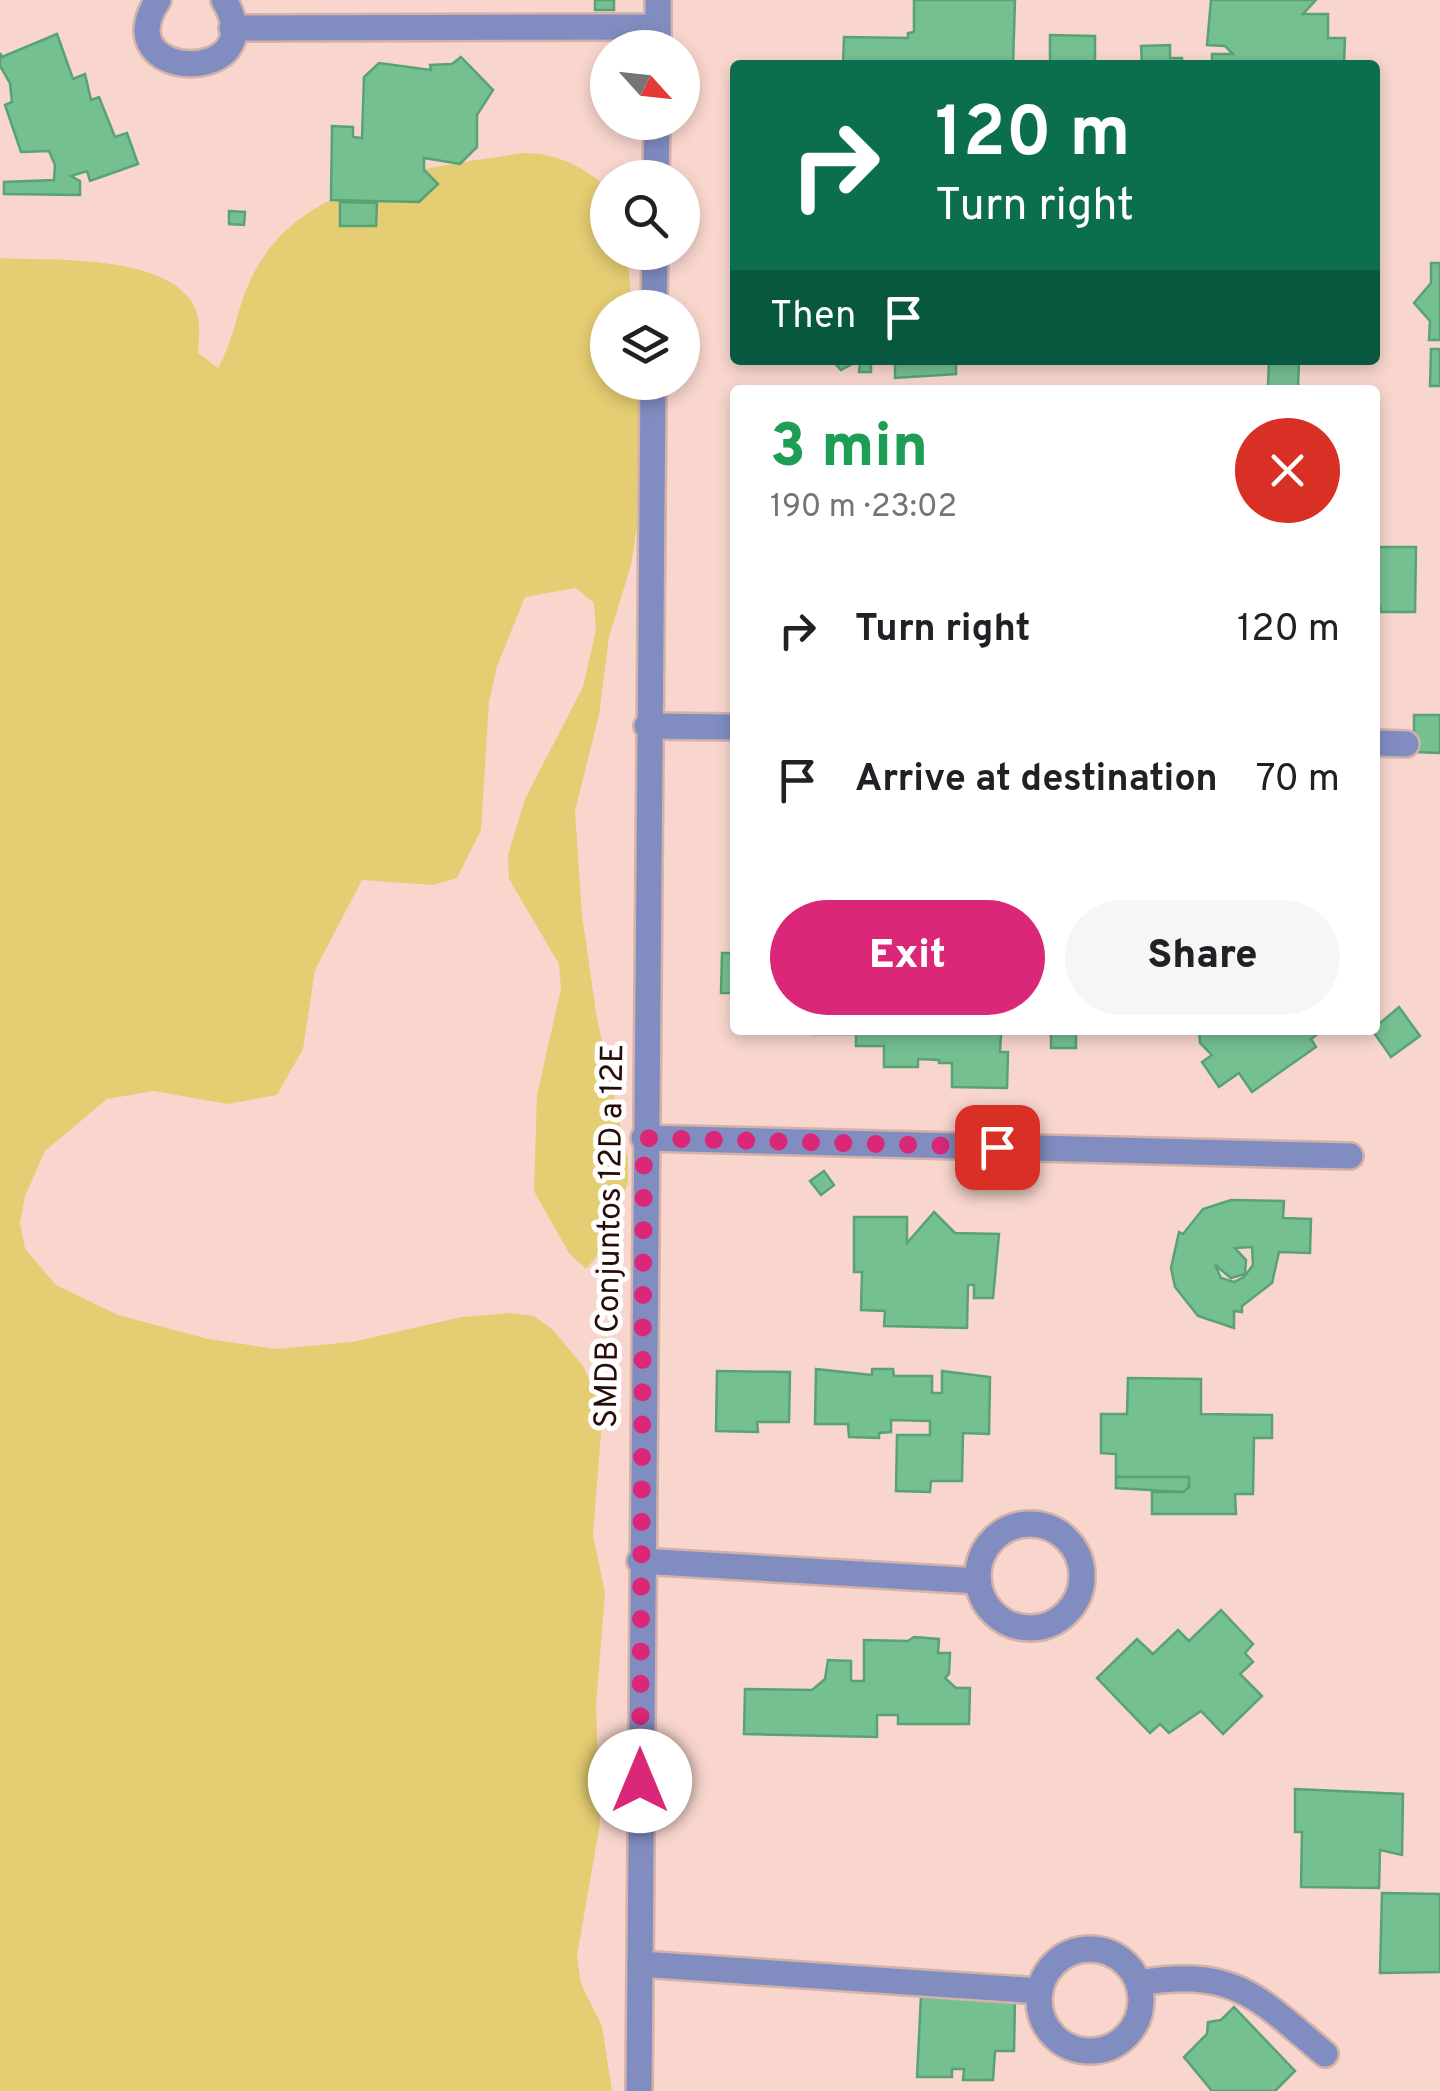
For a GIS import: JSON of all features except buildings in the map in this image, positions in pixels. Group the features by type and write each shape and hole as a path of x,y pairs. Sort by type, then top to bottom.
{"street":[{"path":"158,0 150,31 154,44 172,63 186,67 212,62 229,41 232,28 224,0"},
{"path":"658,0 658,30"},
{"path":"232,28 590,36"},
{"name":"SMDB Conjuntos 12D a 12E","path":"639,2091 640,1561 653,400"},
{"path":"647,726 730,727"},
{"path":"1380,743 1406,744"},
{"path":"644,1138 1350,1156"},
{"path":"1026,1524 1057,1531 1078,1556 1082,1571 1075,1603 1050,1624 1034,1628 1003,1622 982,1597 978,1581 985,1549 1010,1528 1026,1524"},
{"path":"640,1561 978,1581"},
{"path":"1087,1948 1119,1957 1139,1984 1142,2000 1130,2031 1102,2050 1086,2051 1055,2037 1040,2008 1040,1991 1056,1962 1087,1948"},
{"path":"640,1964 1040,1991"},
{"path":"1139,1984 1204,1979 1251,1991 1325,2054"}],"shaded area":[{"path":"523,153 547,155 589,173 590,270 629,270 630,290 590,290 590,400 641,400 646,468 631,565 609,637 599,715 575,811 582,915 597,1019 628,1159 628,1183 603,1249 586,1269 569,1253 534,1191 537,1095 561,989 559,964 509,879 508,855 525,799 583,687 596,630 594,603 576,588 525,597 497,666 489,702 481,830 457,878 433,885 362,880 315,970 303,1049 277,1095 228,1104 154,1091 107,1099 45,1151 25,1196 20,1223 25,1249 56,1285 118,1315 208,1339 277,1349 352,1342 462,1317 510,1313 534,1316 552,1329 583,1366 603,1408 593,1535 605,1593 596,1705 600,1823 577,1956 581,1984 602,2026 612,2091 0,2091 0,258 107,264 161,277 182,290 195,308 198,353 218,368 253,275 275,243 302,217 371,183"}],"route":[{"path":"640,1781 644,1138 997,1147"}]}
